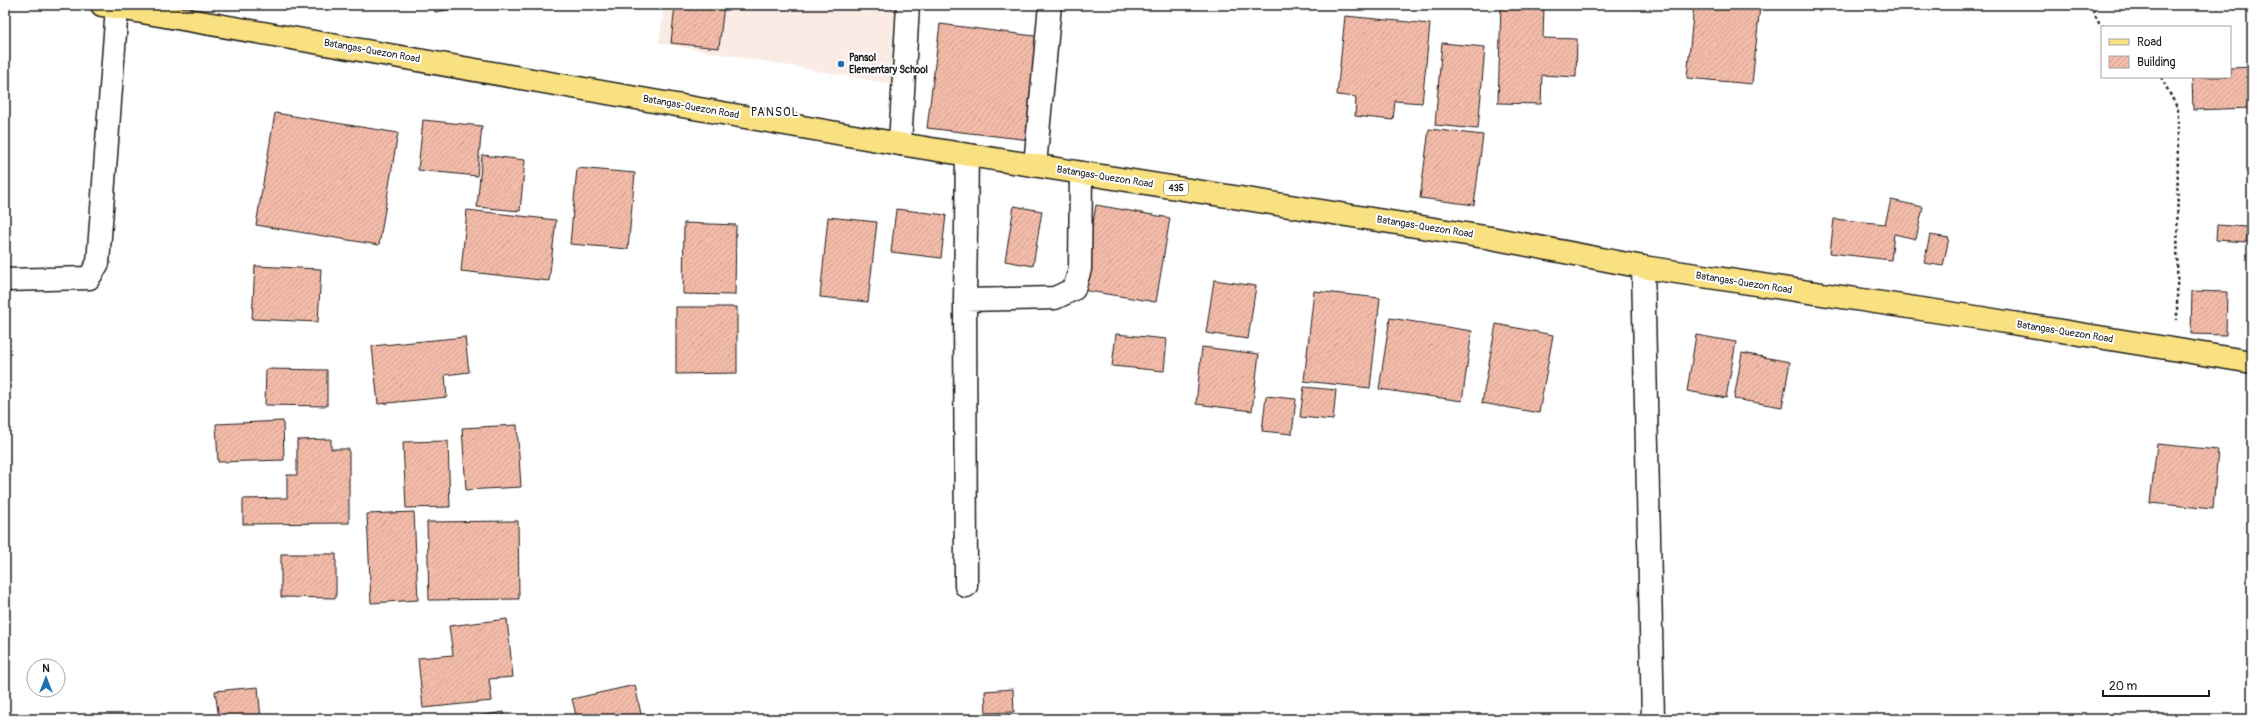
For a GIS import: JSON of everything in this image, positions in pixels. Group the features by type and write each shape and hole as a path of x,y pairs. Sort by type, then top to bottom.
{"main road":[{"name":"Batangas-Quezon Road","path":"109,6 900,144 1491,238 1643,267 1975,317 2252,362"}],"street":[{"path":"900,144 908,5"},
{"path":"1035,166 1050,5"},
{"path":"5,280 89,278 98,263 109,6"},
{"path":"966,586 965,300 967,155"},
{"path":"965,300 1056,298 1074,289 1080,269 1081,173"},
{"path":"1643,267 1653,719"}],"path":[{"path":"2090,5 2099,23 2103,26"},
{"path":"2162,78 2178,109 2177,350"}],"shaded area":[{"name":"Pansol Elementary School","path":"664,5 919,5 898,85 659,43"}],"building":[{"path":"434,5 481,5 435,12"},
{"path":"675,5 724,5 719,48 671,43"},
{"path":"842,5 895,5 895,8 842,7"},
{"path":"1501,5 1544,5 1543,38 1577,39 1576,77 1542,75 1541,104 1498,103"},
{"path":"1694,5 1760,6 1752,84 1687,78"},
{"path":"1345,16 1430,24 1422,103 1395,101 1393,120 1355,116 1356,97 1337,95"},
{"path":"940,24 1042,37 1030,140 927,128"},
{"path":"1442,43 1485,47 1478,129 1435,125"},
{"path":"2252,67 2252,108 2193,110 2192,78 2231,78 2231,68"},
{"path":"275,113 398,133 379,245 256,225"},
{"path":"423,120 482,126 477,176 418,170"},
{"path":"1429,129 1483,135 1474,205 1420,198"},
{"path":"482,155 525,160 520,211 477,207"},
{"path":"577,168 635,173 628,249 570,244"},
{"path":"1891,200 1923,207 1916,239 1894,234 1891,260 1830,253 1834,219 1885,224"},
{"path":"1096,205 1170,218 1156,302 1082,290"},
{"path":"1014,206 1042,211 1033,266 1005,261"},
{"path":"896,209 946,215 941,258 891,252"},
{"path":"467,210 556,220 549,281 461,271"},
{"path":"828,217 877,222 868,302 820,297"},
{"path":"684,223 736,225 735,295 683,294"},
{"path":"2217,225 2247,227 2247,242 2216,240"},
{"path":"1930,235 1949,238 1943,266 1924,263"},
{"path":"255,266 321,269 318,322 252,319"},
{"path":"1214,280 1256,286 1248,339 1206,333"},
{"path":"2250,284 2252,284 2252,319 2250,319"},
{"path":"1314,291 1380,298 1370,388 1304,381"},
{"path":"2192,291 2227,292 2226,335 2191,334"},
{"path":"676,307 737,307 737,373 676,374"},
{"path":"1390,318 1472,331 1462,401 1379,389"},
{"path":"1496,324 1553,335 1539,413 1482,403"},
{"path":"1116,334 1167,339 1164,371 1112,366"},
{"path":"1696,335 1736,342 1726,398 1687,391"},
{"path":"465,337 469,372 445,375 447,397 378,404 372,346"},
{"path":"1202,347 1259,354 1252,411 1196,404"},
{"path":"1742,353 1790,362 1782,407 1734,399"},
{"path":"266,369 327,370 327,406 265,405"},
{"path":"1304,387 1336,390 1333,420 1300,417"},
{"path":"1266,396 1296,399 1292,434 1262,431"},
{"path":"283,421 284,460 218,462 216,424"},
{"path":"517,425 521,487 466,490 462,428"},
{"path":"331,439 331,449 349,449 349,523 243,524 243,499 287,498 287,475 297,475 297,440"},
{"path":"448,441 450,507 406,508 403,442"},
{"path":"2157,444 2218,450 2213,509 2150,503"},
{"path":"414,512 418,600 371,603 367,514"},
{"path":"518,521 519,599 429,600 427,522"},
{"path":"281,554 336,554 336,598 281,597"},
{"path":"507,619 513,677 489,679 492,701 423,708 418,658 453,655 449,626"},
{"path":"635,685 642,719 577,719 572,699"},
{"path":"258,687 261,719 219,719 215,691"},
{"path":"1013,689 1014,712 986,713 985,691"},
{"path":"504,712 505,719 460,719"}],"place":[{"name":"Pansol Elementary School","path":"841,64"}],"district":[{"name":"PANSOL","path":"775,112"}]}
